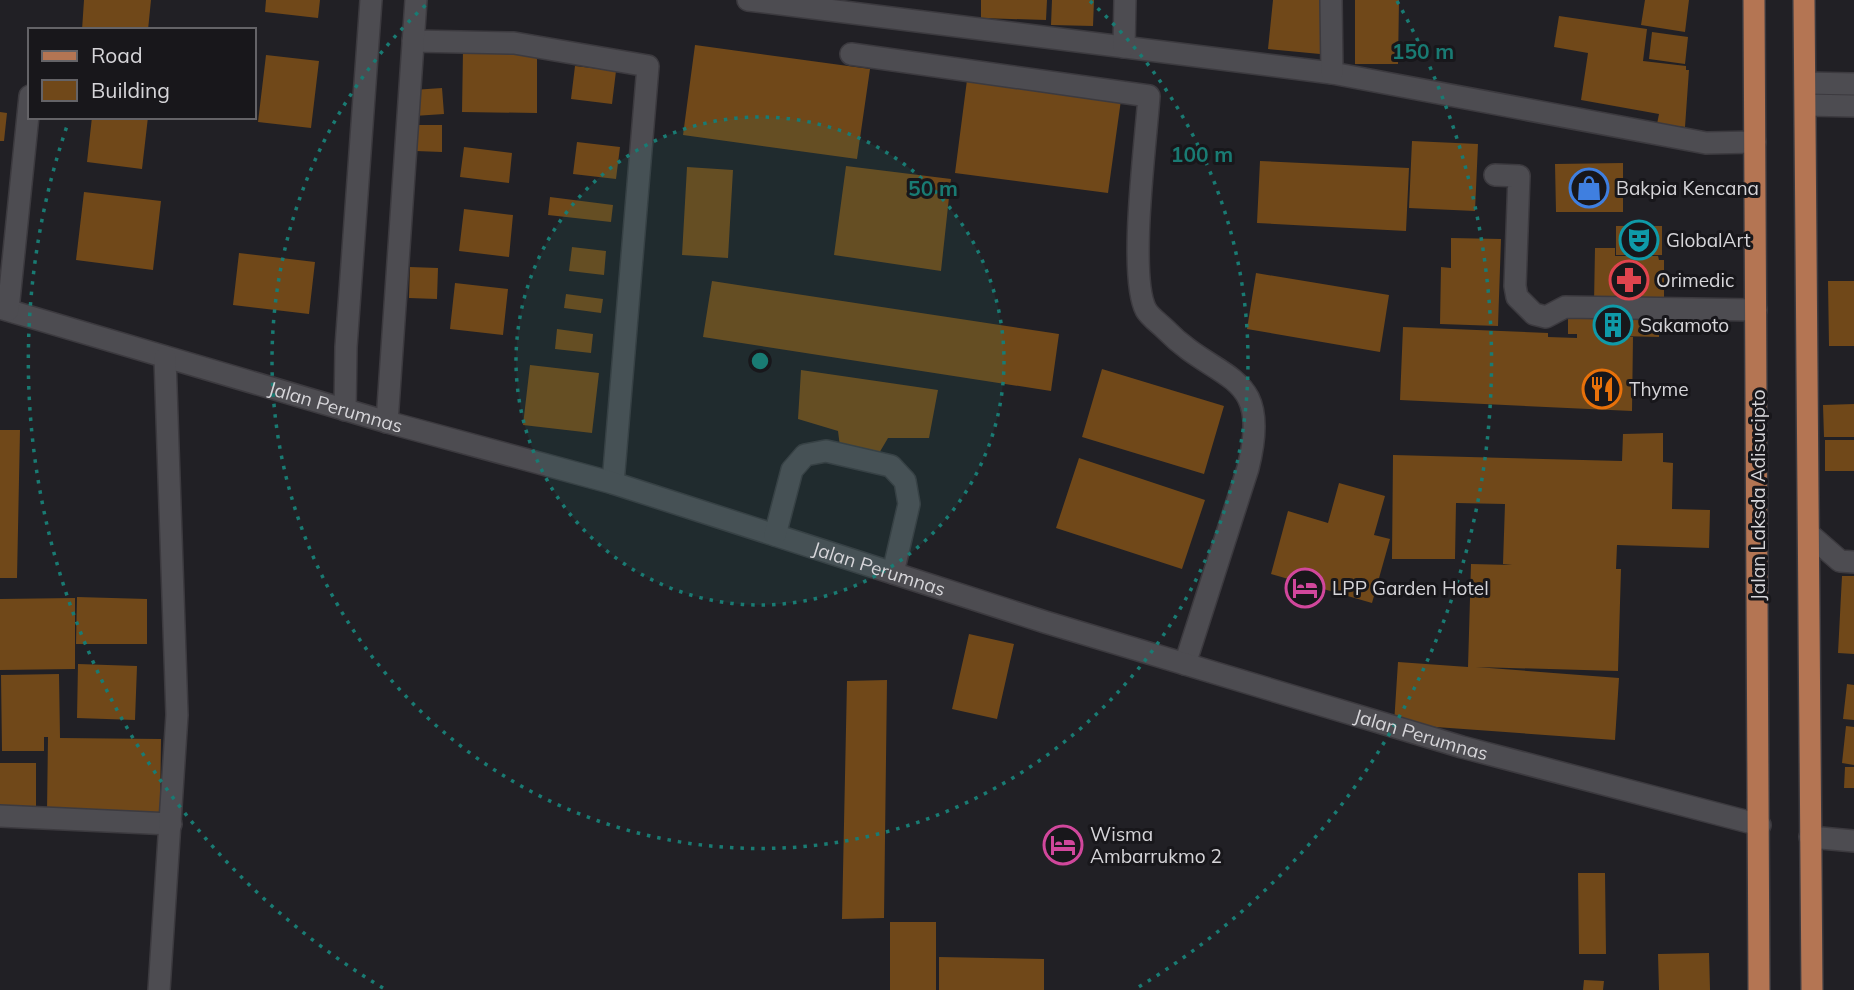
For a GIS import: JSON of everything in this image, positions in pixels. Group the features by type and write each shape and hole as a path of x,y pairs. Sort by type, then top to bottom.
{"main road":[{"name":"Jalan Laksda Adisucipto","path":"1754,0 1759,990"},
{"path":"1804,0 1812,990"}],"street":[{"path":"345,410 346,347 371,0"},
{"path":"387,422 416,0"},
{"path":"748,0 1332,73 1706,143 1755,142"},
{"path":"1125,0 1125,47"},
{"path":"1331,0 1332,73"},
{"path":"413,41 514,43 648,66 613,483"},
{"path":"850,54 1149,96 1137,281 1146,311 1179,343 1239,382 1255,414 1256,437 1248,468 1185,664"},
{"path":"1805,83 1854,83"},
{"path":"1806,105 1854,106"},
{"path":"4,309 28,112"},
{"path":"1495,175 1519,176 1515,286 1523,306 1534,314 1546,317 1565,306 1756,310"},
{"name":"Jalan Perumnas","path":"4,309 387,422 613,483 1185,664 1462,747 1760,825"},
{"path":"159,990 177,715 165,358"},
{"path":"775,535 792,470 805,455 826,451 891,466 905,481 909,504 893,573"},
{"path":"1809,534 1840,561 1854,562"},
{"path":"0,816 171,824"},
{"path":"1810,837 1854,841"}],"building":[{"path":"84,0 151,0 148,28 82,28"},
{"path":"266,0 320,0 318,18 265,12"},
{"path":"981,0 1047,0 1046,20 981,18"},
{"path":"1052,0 1094,0 1093,26 1051,25"},
{"path":"1273,0 1325,0 1320,54 1268,49"},
{"path":"1355,0 1399,0 1398,64 1355,64"},
{"path":"1645,0 1689,0 1685,32 1641,25"},
{"path":"1559,16 1647,29 1643,61 1686,66 1686,70 1689,70 1685,127 1657,124 1659,114 1581,100 1588,53 1554,47"},
{"path":"1652,32 1688,37 1685,64 1649,59"},
{"path":"695,45 870,69 857,159 683,135"},
{"path":"463,50 537,51 537,113 462,112"},
{"path":"266,55 319,61 311,128 258,122"},
{"path":"575,66 616,71 612,104 571,99"},
{"path":"967,80 1121,100 1108,193 955,173"},
{"path":"442,88 444,114 414,116 413,90"},
{"path":"0,112 7,113 4,141 0,141"},
{"path":"92,119 148,119 142,169 87,162"},
{"path":"416,125 442,125 442,152 416,151"},
{"path":"1412,141 1478,144 1475,211 1409,208"},
{"path":"577,142 620,147 616,179 573,174"},
{"path":"464,147 512,153 509,183 460,177"},
{"path":"1260,161 1409,168 1406,231 1257,223"},
{"name":"Bakpia Kencana","path":"1623,163 1623,212 1556,212 1555,164"},
{"path":"846,166 951,179 941,271 834,255"},
{"path":"687,167 733,170 728,258 682,255"},
{"path":"84,192 161,201 153,270 76,260"},
{"path":"550,197 613,205 611,222 548,215"},
{"path":"464,209 513,215 509,257 459,251"},
{"name":"GlobalArt","path":"1616,226 1662,226 1662,255 1616,255"},
{"path":"1451,238 1501,239 1498,326 1440,324 1441,267 1451,268"},
{"path":"572,247 606,251 604,275 569,271"},
{"name":"Orimedic","path":"1595,248 1615,248 1615,256 1658,256 1659,260 1664,260 1664,300 1594,303"},
{"path":"239,253 315,262 309,314 233,305"},
{"path":"410,267 438,268 437,299 409,298"},
{"path":"1256,273 1389,295 1380,352 1247,329"},
{"path":"712,281 1059,334 1051,391 703,337"},
{"path":"1828,281 1854,281 1854,346 1829,346"},
{"path":"455,283 508,289 503,335 450,329"},
{"path":"566,294 603,299 601,313 564,308"},
{"path":"1568,313 1659,316 1659,337 1620,336 1633,337 1632,411 1400,400 1403,327 1548,333 1548,337 1577,338 1577,334 1568,334"},
{"path":"557,329 593,334 591,353 555,349"},
{"path":"530,365 599,373 592,433 523,425"},
{"path":"1102,369 1224,406 1204,474 1082,437"},
{"path":"801,370 938,390 929,438 888,438 878,455 840,447 838,431 798,419"},
{"path":"1854,404 1854,437 1824,437 1823,405"},
{"path":"0,430 20,430 17,578 0,578"},
{"path":"1663,433 1663,462 1673,463 1672,509 1710,510 1709,548 1617,545 1616,569 1621,569 1618,671 1476,667 1619,678 1615,740 1394,724 1398,662 1468,667 1471,564 1512,565 1503,564 1505,504 1456,503 1455,559 1392,559 1393,455 1622,461 1623,434"},
{"path":"1825,440 1854,440 1854,471 1825,471"},
{"path":"1079,458 1205,500 1182,569 1056,528"},
{"path":"1339,483 1385,496 1374,535 1390,539 1372,603 1271,574 1288,511 1328,523"},
{"path":"1842,576 1854,576 1854,654 1838,653"},
{"path":"77,597 147,599 147,644 76,644"},
{"path":"75,598 75,669 0,670 0,599"},
{"path":"969,634 1014,644 997,719 952,709"},
{"path":"78,664 137,666 135,720 77,718"},
{"path":"59,674 60,738 161,739 160,813 47,812 48,737 44,737 44,751 2,751 1,675"},
{"path":"887,680 884,918 842,919 847,681"},
{"path":"1847,684 1854,685 1854,720 1843,719"},
{"path":"1846,726 1854,727 1854,765 1842,763"},
{"path":"0,763 36,763 36,808 0,808"},
{"path":"1845,767 1854,767 1854,788 1844,788"},
{"path":"1578,873 1605,873 1606,954 1579,954"},
{"path":"890,922 936,922 936,990 890,990"},
{"path":"1709,953 1710,990 1659,990 1658,954"},
{"path":"939,957 1044,959 1044,990 939,990"},
{"path":"1584,980 1604,981 1603,990 1583,990"}],"place":[{"name":"Bakpia Kencana","path":"1589,188"},
{"name":"GlobalArt","path":"1639,240"},
{"name":"Orimedic","path":"1629,280"},
{"name":"Sakamoto","path":"1613,325"},
{"name":"Thyme","path":"1602,389"},
{"name":"LPP Garden Hotel","path":"1305,588"},
{"name":"Wisma Ambarrukmo 2","path":"1063,845"}]}
